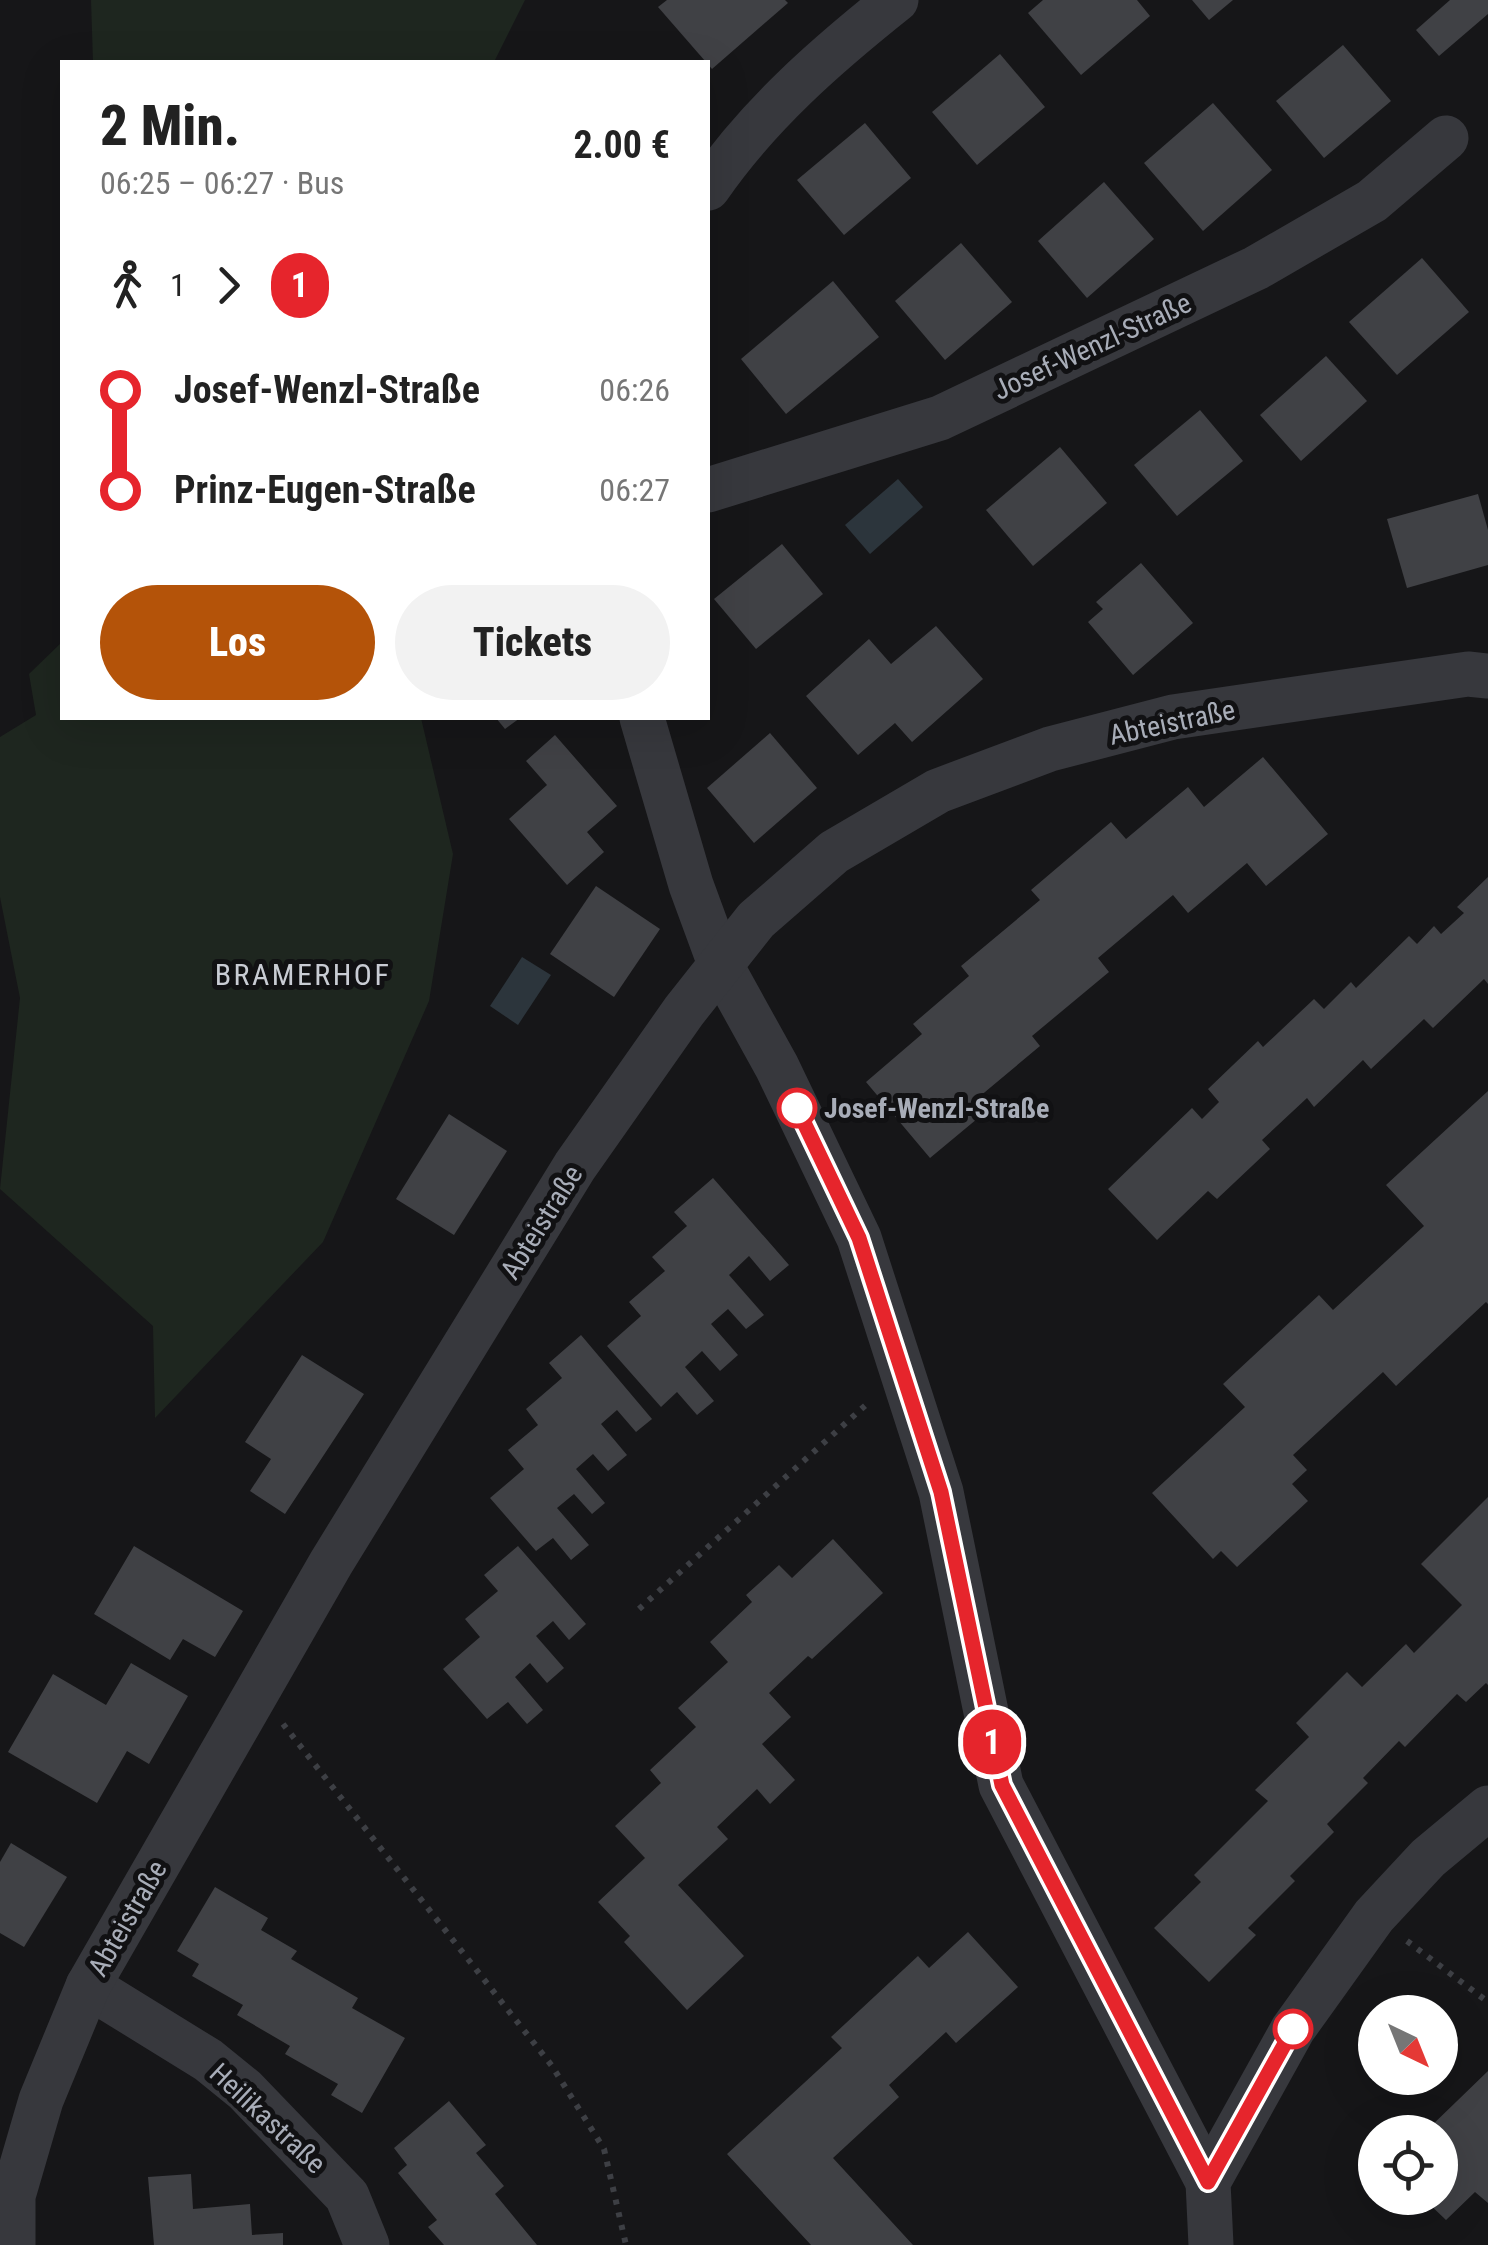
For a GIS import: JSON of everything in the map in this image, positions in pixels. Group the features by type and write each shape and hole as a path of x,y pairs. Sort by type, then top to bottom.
{"street":[{"path":"710,185 728,158 821,60 896,0"},
{"name":"Josef-Wenzl-Straße","path":"710,489 940,418 1256,268 1372,200 1446,138"},
{"name":"Abteistraße","path":"12,2245 13,2196 42,2100 88,1986 331,1563 575,1166 756,920 834,852 938,791 1050,749 1174,717 1468,674 1488,676"},
{"path":"643,720 691,885 720,964 776,1067 859,1238 941,1492 1002,1785 1208,2182 1211,2245"},
{"path":"1208,2182 1293,2029 1374,1916 1428,1858 1488,1808"},
{"name":"Heilikastraße","path":"88,1986 208,2060 244,2090 347,2196 367,2245"}],"path":[{"path":"640,1609 903,1372"},
{"path":"258,1692 552,2066 604,2150 626,2245"},
{"path":"1374,1916 1488,2002"}],"shaded area":[{"path":"91,0 525,0 495,60 93,60"},
{"path":"898,479 923,507 870,554 845,525"},
{"path":"60,644 60,720 421,720 453,854 429,1001 323,1242 155,1418 153,1326 0,1189 20,998 0,897 0,737 36,715 29,674"},
{"path":"522,957 551,975 518,1025 490,1006"}],"building":[{"path":"667,0 788,3 712,69 710,60 704,60 658,7"},
{"path":"1043,0 1137,0 1150,16 1081,75 1028,13"},
{"path":"1192,0 1233,0 1209,20"},
{"path":"1450,0 1488,0 1488,14 1439,56 1416,30"},
{"path":"1343,45 1391,101 1324,158 1276,101"},
{"path":"1000,54 1045,107 977,165 932,112"},
{"path":"1213,103 1272,170 1203,231 1144,163"},
{"path":"865,123 911,178 844,235 797,180"},
{"path":"1104,182 1154,239 1087,298 1038,241"},
{"path":"961,243 1012,302 945,360 895,301"},
{"path":"1422,258 1469,312 1397,375 1349,322"},
{"path":"833,281 879,337 786,414 741,359"},
{"path":"1326,356 1367,401 1301,461 1260,415"},
{"path":"1200,410 1243,461 1177,516 1134,465"},
{"path":"1060,447 1107,503 1033,566 986,510"},
{"path":"1478,494 1488,530 1488,565 1407,588 1387,519"},
{"path":"782,544 823,594 756,649 714,599"},
{"path":"1141,563 1193,623 1133,675 1088,622 1103,609 1096,602"},
{"path":"936,626 983,679 912,742 895,723 858,755 806,696 869,639 891,664"},
{"path":"498,720 517,720 505,729"},
{"path":"770,733 817,788 754,843 707,788"},
{"path":"555,735 617,806 587,832 604,852 567,885 509,819 547,785 526,761"},
{"path":"1263,757 1328,834 1266,886 1247,863 1188,913 1173,895 1098,958 1109,972 1032,1036 1040,1046 979,1097 989,1109 930,1158 866,1082 922,1034 913,1024 969,976 961,966 1040,900 1031,890 1111,822 1126,839 1188,787 1204,807"},
{"path":"1488,877 1488,984 1484,979 1433,1028 1424,1019 1371,1069 1363,1060 1314,1107 1307,1098 1262,1140 1270,1149 1217,1199 1208,1191 1157,1240 1108,1189 1192,1108 1202,1119 1219,1102 1208,1089 1258,1041 1263,1047 1314,999 1324,1009 1351,982 1356,988 1409,936 1417,944 1434,926 1441,934 1464,913 1457,907"},
{"path":"596,886 660,929 614,997 550,954"},
{"path":"1488,1091 1488,1304 1396,1386 1383,1372 1293,1455 1307,1470 1292,1484 1308,1501 1237,1567 1221,1551 1213,1559 1152,1493 1245,1407 1223,1384 1319,1295 1333,1310 1424,1226 1386,1185"},
{"path":"449,1114 507,1151 454,1235 396,1199"},
{"path":"713,1178 789,1265 770,1281 749,1256 729,1275 764,1315 746,1329 728,1309 711,1324 738,1355 720,1371 702,1351 685,1367 714,1401 697,1415 677,1392 661,1407 607,1346 641,1316 629,1302 665,1271 652,1257 687,1226 674,1212"},
{"path":"581,1335 652,1419 636,1432 617,1410 601,1424 627,1455 608,1471 593,1454 576,1469 605,1503 592,1514 574,1494 557,1508 589,1545 571,1560 553,1538 536,1551 490,1498 524,1469 508,1450 538,1425 526,1409 562,1378 549,1363"},
{"path":"302,1355 364,1394 285,1514 250,1491 271,1459 245,1442"},
{"path":"1488,1497 1488,1685 1466,1702 1457,1694 1405,1747 1399,1741 1363,1778 1368,1783 1327,1824 1334,1832 1290,1876 1295,1881 1248,1928 1256,1935 1209,1982 1154,1928 1201,1882 1194,1875 1268,1801 1255,1790 1309,1737 1296,1723 1347,1672 1362,1687 1406,1644 1414,1653 1462,1605 1421,1564"},
{"path":"833,1539 883,1593 769,1693 791,1717 762,1744 795,1780 770,1804 757,1789 717,1827 728,1839 678,1885 744,1956 687,2010 624,1942 630,1936 598,1902 645,1858 615,1826 661,1783 650,1770 696,1727 678,1708 728,1662 710,1642 752,1602 746,1595 779,1565 792,1578"},
{"path":"134,1546 243,1611 215,1657 183,1639 170,1660 94,1614"},
{"path":"518,1546 586,1624 569,1640 553,1621 536,1636 564,1668 547,1683 530,1663 515,1677 543,1710 527,1724 508,1702 487,1719 443,1669 480,1637 465,1619 498,1591 484,1575"},
{"path":"131,1663 188,1696 149,1764 127,1751 97,1803 8,1752 53,1674 106,1705"},
{"path":"11,1843 67,1877 24,1947 0,1933 0,1862"},
{"path":"215,1887 268,1918 261,1930 297,1951 291,1959 358,1998 352,2008 405,2038 362,2113 331,2095 338,2084 285,2054 290,2046 237,2015 243,2005 192,1976 199,1964 177,1951"},
{"path":"968,1932 1018,1987 956,2043 946,2032 889,2085 899,2097 833,2158 913,2245 811,2245 727,2154 842,2048 831,2037 918,1956 929,1968"},
{"path":"1488,2071 1488,2203 1475,2192 1458,2208 1458,2115 1443,2115"},
{"path":"449,2101 486,2145 476,2153 504,2186 495,2194 537,2245 444,2245 428,2227 437,2220 398,2173 407,2165 394,2148"},
{"path":"191,2174 193,2209 250,2204 252,2235 283,2233 283,2245 154,2245 148,2177"}],"bus line":[{"name":"1","path":"797,1108 859,1238 941,1492 1002,1785 1208,2182 1293,2029"}],"place":[{"name":"Josef-Wenzl-Straße","path":"797,1108"}],"district":[{"name":"BRAMERHOF","path":"303,975"}]}
